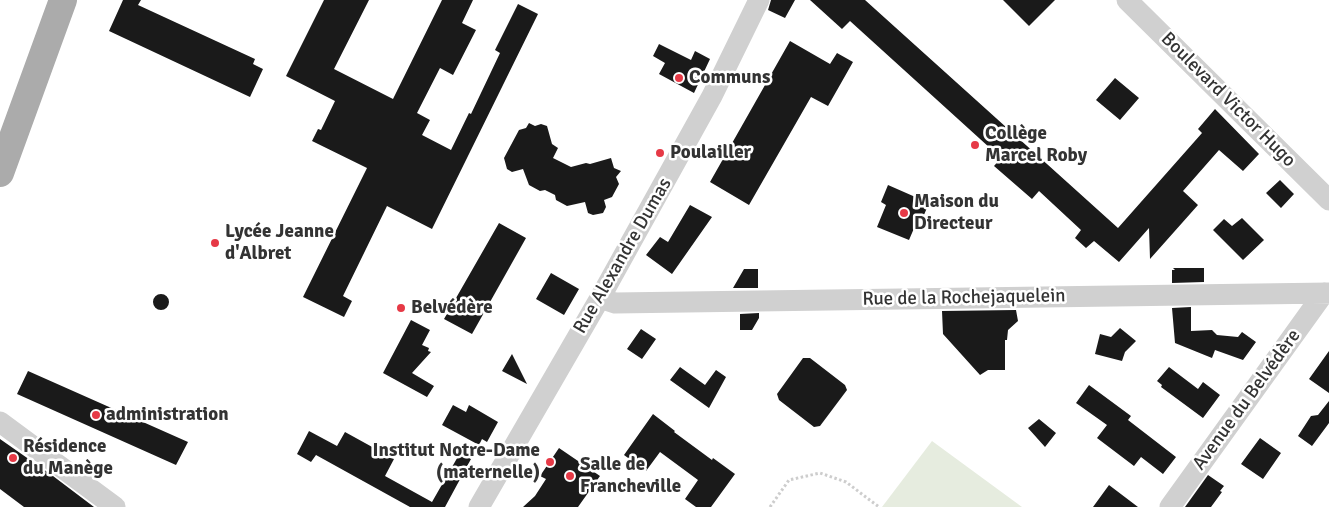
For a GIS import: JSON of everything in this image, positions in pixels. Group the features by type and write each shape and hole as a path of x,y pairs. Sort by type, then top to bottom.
{"main road":[{"path":"0,173 63,0"}],"street":[{"name":"Rue Alexandre Dumas","path":"479,507 600,298 712,96 759,0"},
{"name":"Boulevard Victor Hugo","path":"1127,0 1329,200"},
{"name":"Rue de la Rochejaquelein","path":"600,298 615,303 1326,293"},
{"name":"Avenue du Belvédère","path":"1170,507 1326,293"},
{"path":"0,422 114,507"}],"path":[{"path":"770,507 789,480 820,473 846,482 880,507"}],"shaded area":[{"path":"932,441 1022,507 882,507"}],"building":[{"path":"123,0 141,0 138,5 255,59 253,64 263,69 250,97 109,31"},
{"path":"324,0 369,0 334,69 393,99 442,0 473,0 462,23 476,30 453,75 440,68 417,113 430,120 422,135 451,150 469,113 471,114 500,53 495,50 518,4 538,14 432,229 387,206 343,296 352,301 344,317 303,297 367,168 312,141 318,129 321,130 335,101 286,76"},
{"path":"771,0 795,0 785,18 768,10"},
{"path":"810,0 865,0 1118,228 1202,133 1198,129 1215,109 1259,154 1243,171 1219,150 1183,191 1198,205 1150,259 1149,228 1119,262 1094,241 1086,248 1075,238 1081,230 1039,191 1032,199 994,166 1001,158 850,21 842,29"},
{"path":"1003,0 1055,0 1029,26"},
{"path":"790,41 830,64 837,53 853,62 828,106 811,97 749,205 710,182"},
{"path":"659,44 691,60 695,51 710,59 694,93 659,74 665,63 653,56"},
{"path":"1115,78 1139,98 1120,120 1096,100"},
{"path":"529,123 535,126 541,124 547,126 552,144 558,148 553,158 571,167 611,158 614,168 621,171 616,177 619,184 612,197 604,200 606,207 603,213 593,215 588,213 585,202 567,206 556,200 555,195 545,190 540,191 529,185 523,169 512,172 507,169 504,158 519,130 526,128"},
{"path":"1280,180 1294,194 1281,208 1266,193"},
{"name":"Maison du Directeur","path":"888,185 929,203 921,222 919,221 917,227 915,226 909,240 877,227 886,205 881,202"},
{"path":"690,205 712,217 672,274 646,255 660,237 668,242"},
{"path":"1242,218 1264,240 1243,260 1213,230 1224,219 1232,226"},
{"path":"499,223 526,238 472,334 444,319"},
{"path":"1173,268 1204,268 1204,282 1172,283 1172,270 1175,270"},
{"path":"744,269 758,269 758,288 733,288"},
{"path":"551,273 579,289 564,315 536,299"},
{"path":"158,294 164,294 169,299 167,308 158,310 153,305 153,299"},
{"path":"1191,307 1191,331 1212,330 1217,335 1238,337 1242,332 1256,342 1243,360 1215,350 1212,358 1175,343 1172,308"},
{"path":"1016,310 1018,321 1008,330 1007,340 1005,340 1005,370 988,370 980,375 943,334 942,311"},
{"path":"759,313 759,318 752,330 740,330 740,314"},
{"path":"411,320 430,330 422,345 429,348 428,351 431,352 412,373 434,386 427,397 383,373"},
{"path":"1120,328 1136,341 1125,352 1122,361 1095,354 1100,334 1111,337"},
{"path":"641,329 656,339 642,359 627,349"},
{"path":"1329,351 1329,393 1309,379"},
{"path":"512,354 527,384 502,371"},
{"path":"803,358 810,358 845,385 847,390 820,426 814,427 779,400 777,394"},
{"path":"680,367 705,385 716,370 726,377 709,408 670,380"},
{"path":"1169,367 1198,389 1203,382 1220,395 1203,418 1161,387 1162,385 1157,381"},
{"name":"administration","path":"28,371 188,442 176,465 17,394"},
{"path":"1089,385 1131,416 1128,420 1176,457 1163,474 1141,457 1134,466 1097,438 1107,425 1076,403"},
{"path":"1329,401 1329,423 1312,446 1298,436 1311,416 1318,415"},
{"path":"453,405 466,412 469,405 498,422 487,442 482,439 479,445 442,425"},
{"path":"653,414 712,460 713,458 735,474 711,507 696,507 685,499 698,480 660,452 646,471 624,455"},
{"path":"1039,419 1056,433 1045,447 1028,428"},
{"path":"309,431 337,446 345,432 394,459 385,476 432,502 460,453 471,459 445,507 410,507 316,455 311,462 297,454"},
{"path":"1260,438 1281,453 1263,479 1241,464"},
{"name":"Résidence du Manège","path":"0,439 94,507 24,507 0,489"},
{"name":"Salle de Francheville","path":"559,448 600,476 578,507 523,507 535,496 546,479 540,476"},
{"path":"1208,475 1224,486 1220,491 1222,492 1211,507 1185,507"},
{"path":"1109,485 1138,507 1093,507"}],"place":[{"name":"Communs","path":"679,78"},
{"name":"Collège Marcel Roby","path":"975,145"},
{"name":"Poulailler","path":"660,153"},
{"name":"Maison du Directeur","path":"904,213"},
{"name":"Lycée Jeanne d'Albret","path":"215,243"},
{"name":"Belvédère","path":"401,308"},
{"name":"administration","path":"96,415"},
{"name":"Résidence du Manège","path":"13,458"},
{"name":"Institut Notre-Dame (maternelle)","path":"550,462"},
{"name":"Salle de Francheville","path":"570,476"}]}
